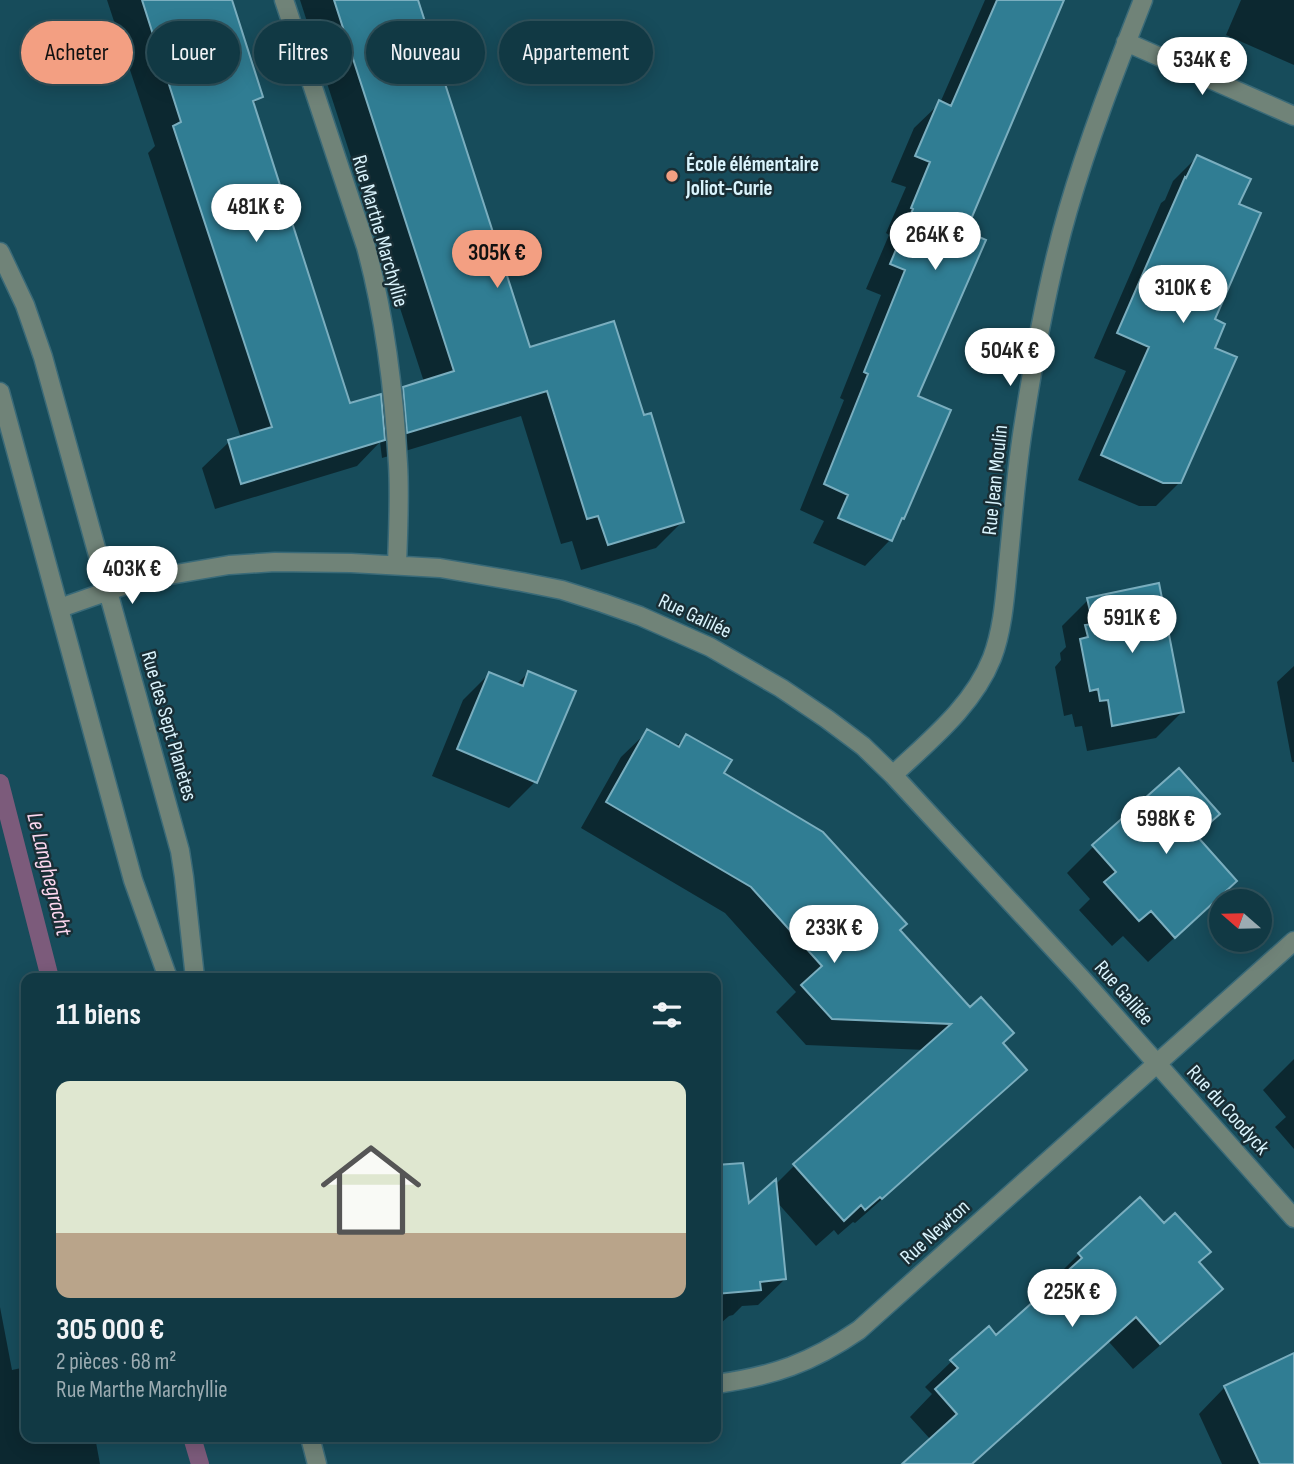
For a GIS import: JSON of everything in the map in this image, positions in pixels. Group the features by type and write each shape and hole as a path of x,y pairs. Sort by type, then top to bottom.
{"street":[{"name":"Rue Marthe Marchyllie","path":"284,0 366,247 375,283 388,360 398,466 397,565"},
{"name":"Rue Jean Moulin","path":"893,775 967,702 992,657 1000,632 1005,599 1018,453 1044,308 1083,160 1143,0"},
{"path":"1126,42 1294,116"},
{"name":"Rue des Sept Planètes","path":"0,252 25,305 43,357 180,851 194,973"},
{"path":"0,392 133,880 166,973"},
{"name":"Rue Galilée","path":"60,608 134,582 229,565 289,562 397,565 452,570 562,590 678,632 710,647 781,688 863,746 1081,978 1157,1064"},
{"name":"Rue Newton","path":"721,1383 790,1368 837,1345 859,1330 1294,941"},
{"name":"Rue du Coodyck","path":"1157,1064 1294,1218"},
{"path":"311,1442 317,1464"}],"building":[{"path":"142,0 232,0 239,21 149,21"},
{"path":"334,0 418,0 425,21 366,21 366,84 445,84 530,347 614,321 644,415 651,413 684,522 608,545 598,516 587,519 547,391 407,433 403,387 454,371 352,56 352,21 341,21"},
{"path":"997,0 1064,0 966,231 986,240 918,396 951,410 892,541 838,518 848,495 824,484 868,374 864,372 905,270 890,264 930,162 915,156 939,100 951,106"},
{"path":"240,25 254,69 254,84 259,84 263,97 253,101 350,403 381,394 385,440 241,484 228,440 272,427 173,126 181,122 169,84 240,84"},
{"path":"1197,155 1251,179 1239,204 1261,213 1215,319 1225,324 1215,348 1237,357 1181,483 1163,483 1101,455 1149,347 1117,333"},
{"path":"1159,583 1184,712 1112,726 1108,700 1100,701 1098,689 1090,691 1080,639 1088,637 1085,625 1093,624 1087,598"},
{"path":"528,671 576,691 537,783 457,749 489,672 523,686"},
{"path":"647,729 679,747 686,734 732,760 724,773 823,832 907,924 900,930 970,1007 981,997 1014,1033 1003,1043 1027,1070 882,1199 880,1197 865,1210 861,1205 844,1221 793,1164 951,1024 832,1019 801,985 822,966 751,887 606,802"},
{"path":"1179,768 1220,814 1196,835 1237,881 1228,889 1209,889 1209,907 1175,938 1151,911 1139,921 1104,882 1116,872 1092,845"},
{"path":"743,1163 749,1203 776,1179 786,1279 760,1282 761,1290 721,1294 721,1165"},
{"path":"1140,1197 1164,1223 1175,1213 1211,1252 1199,1262 1223,1289 1160,1344 1136,1317 972,1464 902,1464 957,1414 935,1389 958,1368 950,1360 989,1326 996,1335 1082,1258 1078,1253"},
{"path":"1294,1353 1294,1464 1260,1464 1224,1386"}],"waterway":[{"name":"Le Langhegracht","path":"0,783 49,973"},
{"name":"Le Langhegracht","path":"193,1442 200,1464"}],"place":[{"name":"École élémentaire Joliot-Curie","path":"672,176"}]}
